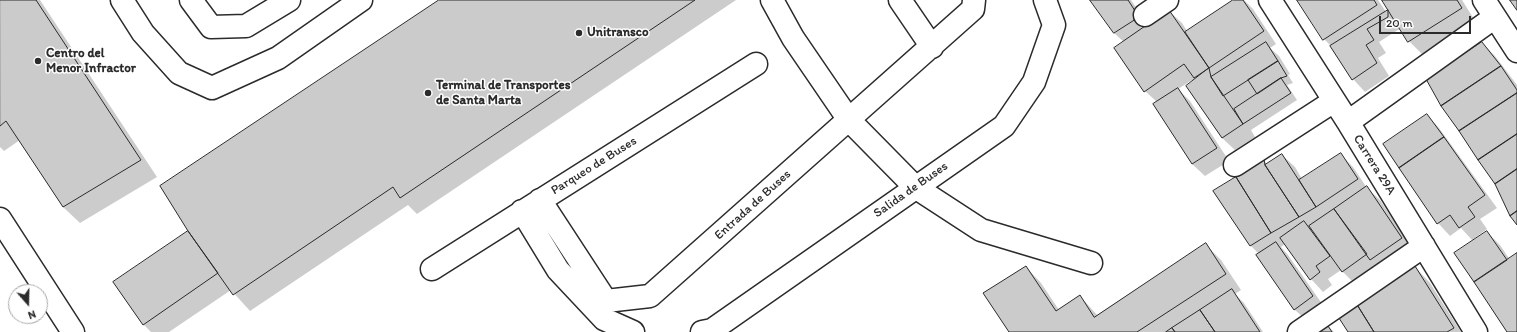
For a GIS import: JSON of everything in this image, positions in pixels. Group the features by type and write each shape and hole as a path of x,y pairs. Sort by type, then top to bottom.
{"street":[{"path":"122,0 143,33 180,73 212,88 278,58 362,0"},
{"path":"191,0 211,27 220,27 246,26 289,0"},
{"path":"772,0 793,38 849,120 915,188 981,230 1091,263"},
{"path":"900,0 932,47"},
{"name":"Entrada de Buses","path":"531,206 606,302 650,296 932,47 973,9 974,0"},
{"name":"Salida de Buses","path":"702,332 712,330 1004,126 1034,82 1054,25 1045,0"},
{"path":"1145,15 1167,0"},
{"name":"Carrera 29A","path":"1270,0 1348,122 1476,332"},
{"path":"1348,122 1489,9 1517,52"},
{"name":"Parqueo de Buses","path":"432,269 756,64"},
{"path":"1235,165 1334,101"},
{"path":"531,206 558,270 604,319 626,331"},
{"path":"0,218 73,332"},
{"path":"1299,332 1424,246"}],"building":[{"name":"Centro del Menor Infractor","path":"0,0 36,0 141,160 63,207 6,121 0,126"},
{"name":"Terminal de Transportes de Santa Marta","path":"439,0 695,0 400,198 393,187 233,295 188,231 160,186"},
{"path":"1090,0 1128,0 1139,17 1114,33"},
{"path":"1233,0 1243,0 1264,31 1209,68 1185,32"},
{"path":"1297,0 1374,0 1377,5 1323,40"},
{"path":"1382,0 1457,0 1462,8 1408,42"},
{"path":"1510,0 1517,0 1517,10"},
{"path":"1169,10 1209,68 1194,78 1184,64 1144,92 1114,48"},
{"path":"1388,10 1388,17 1367,29 1374,40 1366,45 1377,63 1352,80 1330,46"},
{"path":"1266,42 1278,61 1223,96 1211,77"},
{"path":"1482,42 1501,66 1441,106 1426,79"},
{"path":"1278,61 1287,76 1281,78 1257,94 1248,80"},
{"path":"1501,66 1517,90 1517,93 1459,131 1441,106"},
{"path":"1209,68 1211,77 1243,124 1222,138 1186,86"},
{"path":"1281,78 1291,93 1243,124 1234,109"},
{"path":"1178,88 1217,148 1192,164 1153,104"},
{"path":"1517,93 1517,134 1478,160 1459,131"},
{"path":"1427,114 1444,137 1399,168 1383,144"},
{"path":"1517,134 1517,169 1495,184 1478,160"},
{"path":"1444,137 1485,195 1468,207 1475,217 1459,228 1450,215 1437,224 1399,168"},
{"path":"1341,153 1358,179 1316,207 1299,180"},
{"path":"1282,154 1316,207 1299,217 1265,165"},
{"path":"1264,159 1265,165 1299,217 1271,233 1236,177"},
{"path":"1517,169 1517,211 1510,216 1495,184"},
{"path":"1236,177 1271,233 1250,246 1213,191"},
{"path":"1367,186 1402,238 1370,260 1334,209"},
{"path":"1334,209 1367,254 1342,272 1309,226"},
{"path":"1517,211 1517,225 1510,216"},
{"path":"1304,221 1330,256 1316,266 1320,272 1310,280 1280,238"},
{"path":"188,231 218,273 143,325 113,282"},
{"path":"1487,231 1507,260 1474,282 1454,253"},
{"path":"1276,242 1313,296 1294,310 1256,255"},
{"path":"1206,243 1226,274 1137,332 1009,332 983,293 1026,266 1056,311 1080,295 1094,317"},
{"path":"1517,253 1517,332 1507,332 1474,282"},
{"path":"1415,266 1454,328 1447,332 1374,332 1356,303"},
{"path":"1232,289 1260,332 1215,332 1200,310"},
{"path":"1356,303 1374,332 1348,332 1337,315"},
{"path":"1200,310 1215,332 1175,332 1172,328"},
{"path":"1326,323 1332,332 1311,332"},
{"path":"1172,328 1175,332 1166,332"}],"place":[{"name":"Unitransco","path":"579,33"},
{"name":"Centro del Menor Infractor","path":"38,61"},
{"name":"Terminal de Transportes de Santa Marta","path":"428,93"}]}
